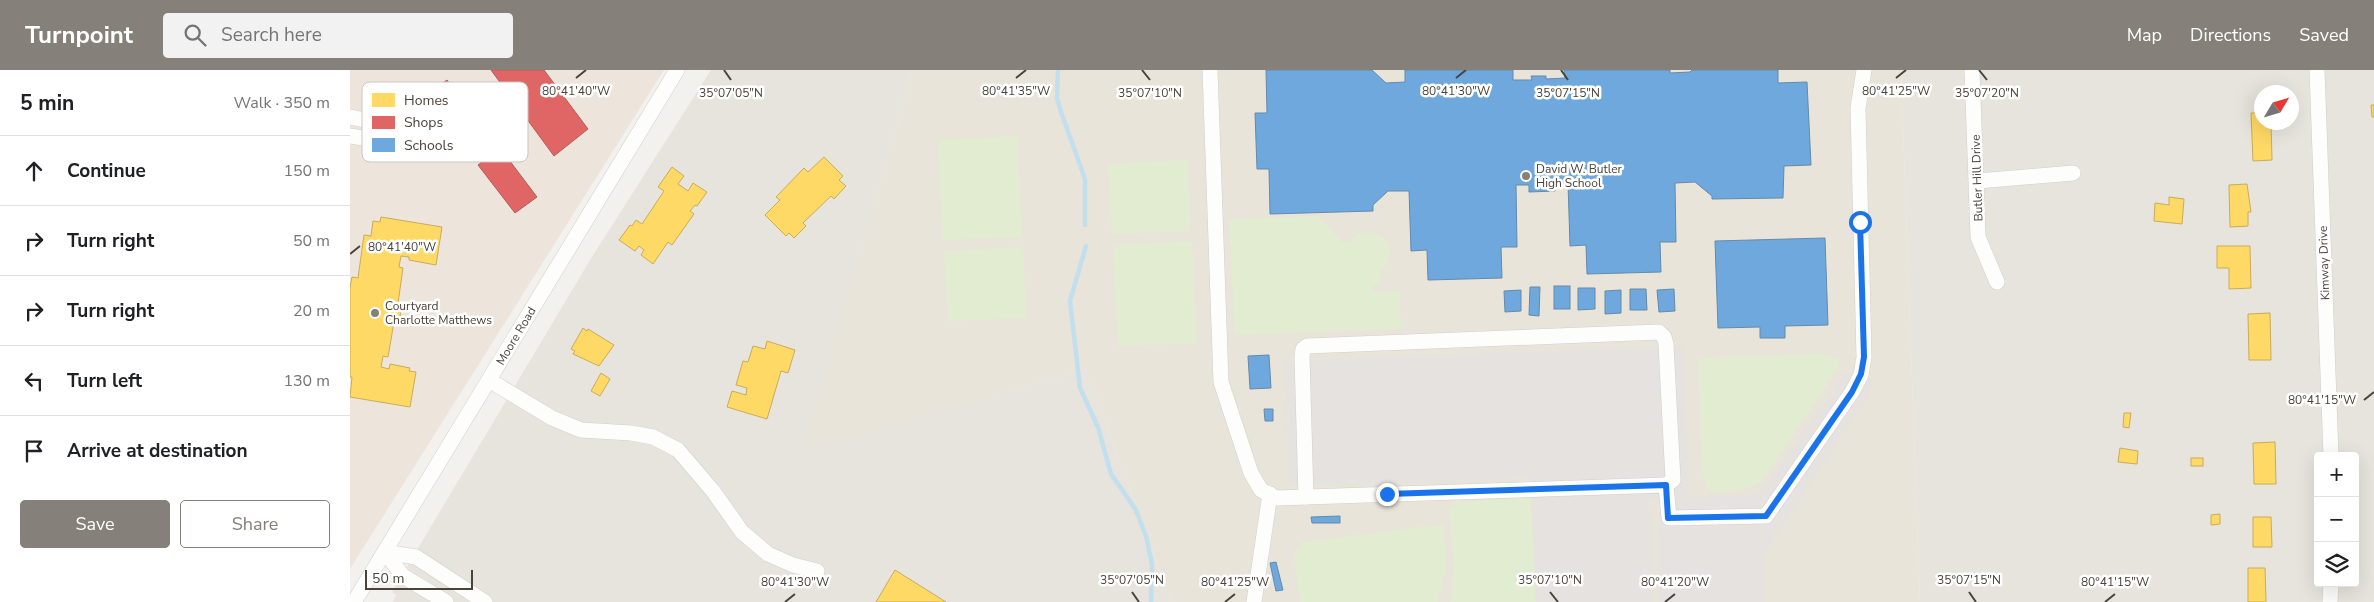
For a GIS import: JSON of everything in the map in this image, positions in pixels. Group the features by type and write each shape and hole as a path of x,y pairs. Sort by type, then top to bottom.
{"street":[{"name":"Moore Road","path":"354,602 677,70"},
{"path":"1210,70 1221,382 1251,473 1261,490 1276,498 1306,497 1666,485 1673,480 1664,338 1659,332 1307,346 1303,349 1302,357 1306,497"},
{"path":"1666,485 1668,518 1766,516 1852,392 1861,374 1864,357 1858,108 1864,70"},
{"name":"Butler Hill Drive","path":"1972,70 1978,181 1978,237 1997,282"},
{"name":"Kimway Drive","path":"2317,70 2330,452"},
{"path":"1978,181 2073,173"},
{"path":"489,380 552,418 581,430 631,432 653,436 678,450 713,491 742,532 768,554 793,565 817,570"},
{"path":"1254,602 1270,494"},
{"path":"384,552 403,576 446,602"},
{"path":"384,552 416,558 485,602"},
{"path":"2330,602 2331,587"}],"shaded area":[{"path":"350,70 664,70 350,569"},
{"path":"711,70 913,70 802,452 1086,369 1171,602 393,602 396,595 392,592 590,260"},
{"path":"913,70 1901,70 1920,602 1171,602 1086,369 801,453"},
{"path":"1901,70 2374,70 2374,602 1920,602"},
{"path":"1683,346 1689,497 1747,496 1762,490 1843,377 1844,371 1874,381 1865,399 1763,556 1763,602 1659,602 1658,525 1663,516 1681,498 1649,500 1652,602 1536,602 1530,478 1289,485 1285,361"}],"green space":[{"path":"1017,136 1022,237 943,240 938,140"},
{"path":"1187,160 1191,231 1112,234 1108,164"},
{"path":"1320,216 1320,219 1342,242 1348,243 1358,235 1367,232 1376,234 1384,239 1389,246 1390,254 1388,262 1381,269 1380,284 1373,286 1372,292 1399,291 1401,329 1235,335 1229,219"},
{"path":"1192,241 1197,343 1118,346 1113,245"},
{"path":"1023,247 1026,318 948,321 944,251"},
{"path":"1824,354 1840,360 1838,368 1763,480 1741,491 1716,493 1706,488 1702,469 1698,360 1707,357"},
{"path":"1531,498 1536,602 1451,602 1454,563 1449,508 1455,502"},
{"path":"1444,524 1446,568 1438,602 1300,602 1294,553 1302,542"}],"building: Homes":[{"path":"2371,105 2374,105 2374,117 2372,117"},
{"path":"2251,113 2254,113 2254,130 2271,130 2272,160 2253,161"},
{"path":"824,157 843,176 839,180 846,186 834,199 831,196 803,223 806,226 794,238 789,233 786,236 765,215 780,200 776,197 804,168 808,172"},
{"path":"672,167 684,176 678,184 688,191 693,183 707,192 697,206 695,205 690,211 694,214 672,245 668,242 653,264 641,255 644,250 639,246 635,251 619,240 636,220 642,224 664,191 658,187"},
{"path":"2247,184 2251,212 2248,212 2248,226 2230,227 2229,185"},
{"path":"2169,197 2184,199 2182,224 2154,221 2155,203 2169,205"},
{"name":"Courtyard Charlotte Matthews","path":"381,217 442,227 436,265 409,260 409,257 401,256 399,267 403,268 398,303 402,304 399,323 394,322 388,357 383,356 381,367 389,369 390,364 410,368 409,371 416,372 410,407 350,397 352,377 350,377 350,288 352,277 358,278 364,235 371,236 373,221 380,222"},
{"path":"2217,246 2250,246 2251,288 2229,289 2229,268 2217,268"},
{"path":"2270,313 2271,360 2249,360 2248,314"},
{"path":"583,328 587,331 588,329 614,345 599,366 573,354 575,351 571,349"},
{"path":"767,341 795,350 788,373 781,371 767,419 727,407 732,391 746,395 747,388 736,385 743,361 748,362 753,346 765,349"},
{"path":"601,373 610,379 600,396 591,391"},
{"path":"2124,413 2131,413 2129,428 2123,427"},
{"path":"2275,442 2276,484 2254,484 2253,443"},
{"path":"2120,448 2138,451 2137,464 2118,462"},
{"path":"2191,458 2203,458 2203,466 2191,466"},
{"path":"2220,514 2220,524 2211,525 2211,515"},
{"path":"2253,517 2271,517 2272,547 2253,547"},
{"path":"2248,568 2265,568 2266,602 2248,602"},
{"path":"895,570 946,602 876,602"}],"building: Shops":[{"path":"491,70 544,70 588,129 554,156 528,121 528,82 500,82"},
{"path":"482,162 511,162 537,197 515,213 478,165"}],"building: Schools":[{"name":"David W. Butler High School","path":"1266,70 1372,70 1386,83 1405,82 1405,70 1513,70 1513,80 1532,80 1531,76 1546,76 1546,79 1565,78 1564,70 1670,70 1670,73 1690,72 1692,70 1778,70 1778,83 1807,82 1811,165 1784,166 1783,198 1712,199 1712,196 1695,182 1675,183 1676,242 1660,242 1661,272 1587,274 1586,245 1570,246 1568,183 1555,183 1555,191 1529,192 1529,185 1516,185 1517,247 1501,247 1502,278 1428,280 1427,250 1411,251 1409,191 1388,191 1373,205 1373,211 1270,214 1269,169 1257,169 1255,113 1267,113"},
{"path":"1825,238 1828,325 1785,326 1785,338 1760,338 1760,327 1718,328 1715,241"},
{"path":"1554,286 1570,286 1570,309 1554,309"},
{"path":"1530,287 1540,287 1539,316 1529,315"},
{"path":"1578,288 1595,288 1595,309 1578,310"},
{"path":"1630,289 1646,289 1647,310 1630,310"},
{"path":"1674,289 1675,311 1659,312 1657,290"},
{"path":"1521,290 1521,311 1505,312 1504,291"},
{"path":"1621,290 1621,313 1605,314 1605,291"},
{"path":"1269,355 1271,388 1250,389 1248,356"},
{"path":"1264,409 1273,409 1273,421 1265,421"},
{"path":"1340,516 1340,523 1312,523 1311,517"},
{"path":"1276,562 1283,590 1276,591 1270,563"}],"waterway":[{"path":"1058,70 1057,98 1085,179 1085,225"},
{"path":"1086,246 1070,301 1080,388 1098,427 1111,474 1136,510 1146,536 1152,564 1151,602"}],"place":[{"name":"David W. Butler High School","path":"1526,176"},
{"name":"Courtyard Charlotte Matthews","path":"375,313"}],"route":[{"path":"1387,494 1666,485 1668,518 1766,516 1852,392 1861,374 1864,357 1860,222"}]}
